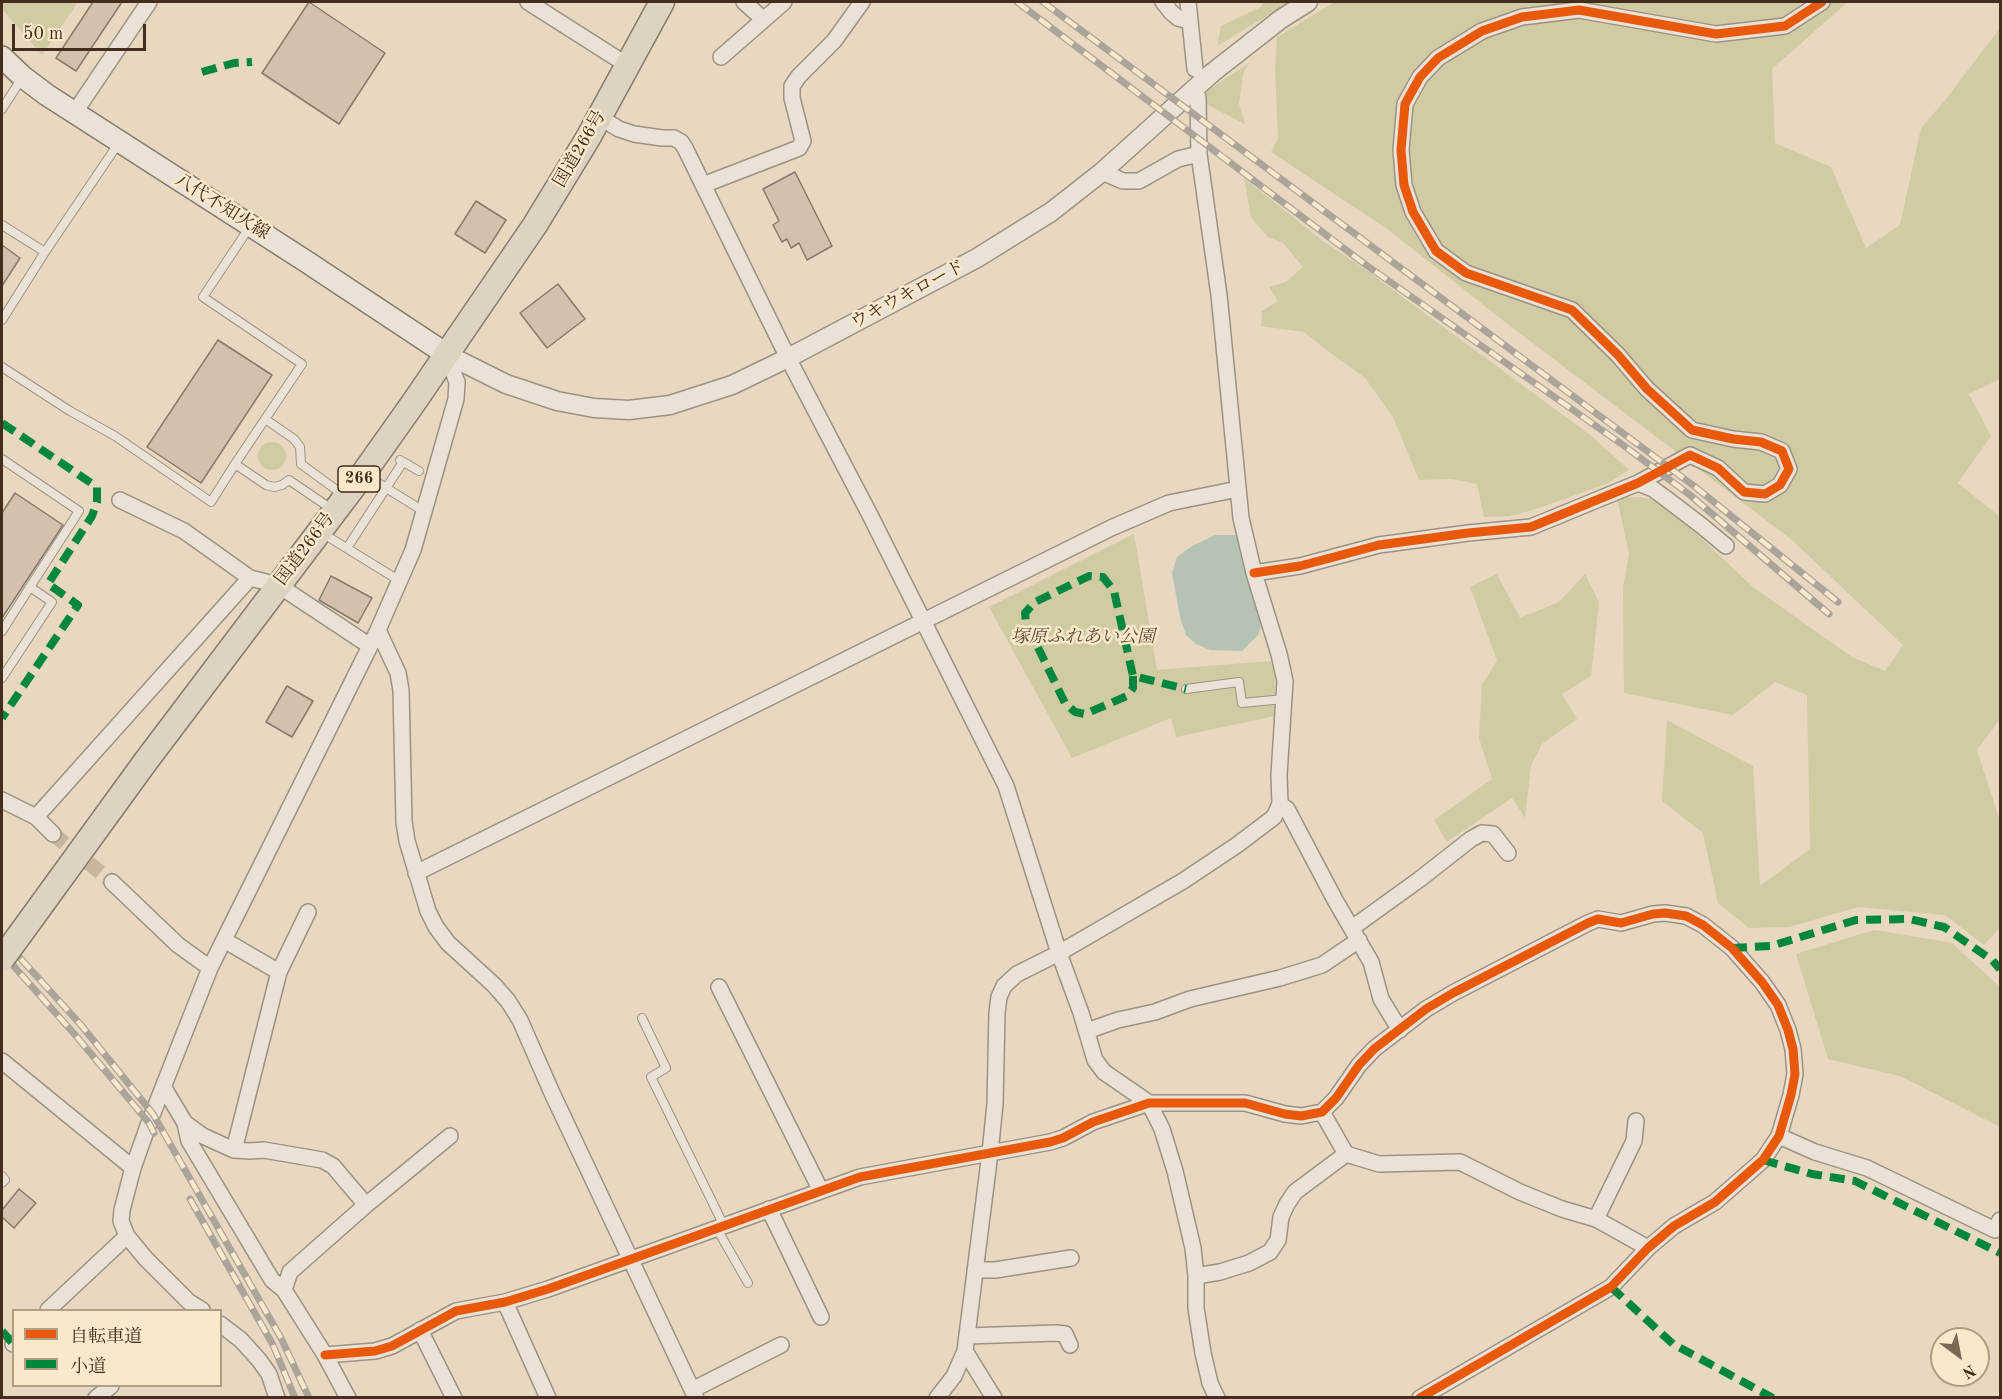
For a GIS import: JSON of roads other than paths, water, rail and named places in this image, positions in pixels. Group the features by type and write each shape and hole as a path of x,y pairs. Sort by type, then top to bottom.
{"highway":[{"name":"国道266号","path":"2,959 146,761 363,474 535,225 599,117 662,2"}],"main road":[{"name":"八代不知火線","path":"2,57 23,76 119,142 446,354"}],"street":[{"path":"75,112 149,2"},
{"path":"528,2 627,65"},
{"path":"744,2 763,20"},
{"path":"722,57 784,2"},
{"path":"703,185 798,148 803,141 792,98 792,86 834,41 862,2"},
{"path":"1163,2 1178,18 1189,21"},
{"path":"1188,2 1195,69"},
{"name":"ウキウキロード","path":"446,354 506,384 557,401 594,408 629,410 670,405 732,385 788,358 977,258 1051,212 1102,172 1212,73 1308,2"},
{"path":"1254,573 1300,566 1379,544 1531,527 1638,483 1690,454 1718,468 1744,492 1765,494 1780,485 1789,469 1782,451 1761,442 1733,440 1692,430 1647,389 1618,355 1572,310 1466,273 1436,250 1413,212 1404,185 1401,150 1405,104 1420,77 1438,58 1482,31 1522,17 1579,10 1716,34 1785,26 1822,2"},
{"path":"937,1398 954,1376 966,1343 995,1104 997,1013 999,997 1004,986 1017,974 1059,953 1201,869 1274,817 1280,804 1279,775 1285,681 1240,518 1219,295 1199,154 1198,97"},
{"path":"599,117 634,134 675,138 681,142 1006,786 1095,1060 1104,1072 1149,1103 1162,1129 1175,1171 1193,1248 1197,1276 1196,1308 1203,1353 1210,1383 1217,1398"},
{"path":"1102,172 1123,181 1139,181 1178,159 1199,154"},
{"path":"191,1308 127,1236 121,1221 133,1168 210,968 378,630 412,550 425,512 456,399 457,382 446,354"},
{"path":"1638,483 1653,489 1726,546"},
{"path":"416,873 1111,528 1169,502 1238,489"},
{"path":"120,500 184,531 250,578 278,585 370,646"},
{"path":"36,817 250,578"},
{"path":"378,630 398,672 401,690 404,822 407,841 428,911 448,943 508,1001 520,1020 694,1394 781,1345"},
{"path":"2,800 36,817 53,834"},
{"path":"1280,804 1287,809 1371,962 1381,999 1400,1030"},
{"path":"1087,1031 1118,1020 1155,1012 1190,999 1280,978 1322,965 1420,879 1471,839 1482,833 1493,834 1508,853"},
{"path":"112,882 178,945 210,968"},
{"path":"234,1150 279,972 308,912"},
{"path":"325,1355 375,1352 392,1346 456,1311 505,1302 549,1289 769,1209 876,1173 1063,1138 1093,1122 1149,1103 1245,1103 1301,1116 1322,1112 1336,1098 1359,1065 1374,1049 1426,1009 1588,923 1598,919 1621,923 1665,913 1686,916 1703,925 1732,948 1756,974 1778,1005 1792,1049 1795,1074 1779,1136 1763,1160 1730,1190 1715,1202 1674,1226 1648,1248 1611,1287 1420,1398"},
{"path":"224,940 279,972"},
{"path":"719,987 821,1191"},
{"path":"2,1061 133,1168"},
{"path":"164,1089 185,1123 189,1141 272,1280 284,1290 325,1355 348,1398"},
{"path":"1322,1112 1346,1154 1359,1160 1379,1164 1460,1162 1520,1192 1562,1209 1596,1219 1648,1248"},
{"path":"1596,1219 1634,1141 1636,1121"},
{"path":"185,1123 203,1136 234,1150 264,1149 322,1160 333,1166 366,1205"},
{"path":"284,1290 290,1272 366,1205 450,1136"},
{"path":"1779,1136 1815,1152 1867,1168 1995,1230 2001,1220"},
{"path":"1197,1276 1250,1263 1269,1252 1278,1240 1281,1217 1295,1192 1346,1154"},
{"path":"769,1209 822,1317"},
{"path":"50,1309 127,1236"},
{"path":"975,1270 995,1270 1071,1258"},
{"path":"505,1302 548,1398"},
{"path":"222,1326 241,1340 259,1360 268,1374 277,1398"},
{"path":"420,1330 454,1398"},
{"path":"966,1343 1056,1333 1065,1334 1070,1345"},
{"path":"966,1343 994,1398"},
{"path":"96,1398 110,1387"}],"lane":[{"path":"2,109 23,76"},
{"path":"2,320 119,142"},
{"path":"2,225 45,252"},
{"path":"2,367 70,411 115,436 211,502 302,364 203,297 250,225"},
{"path":"265,419 294,439 300,447 302,464 340,504"},
{"path":"2,459 79,511 2,631"},
{"path":"347,548 386,490 401,460 419,471"},
{"path":"235,464 266,485 274,487 289,480 340,504"},
{"path":"363,474 425,512"},
{"path":"318,531 400,581"},
{"path":"2,678 52,602 30,587"},
{"path":"1186,689 1239,682 1242,703 1284,699"},
{"path":"642,1018 666,1068 651,1077 748,1283"},
{"path":"2,1176 5,1180 2,1183"}],"tunnel":[{"path":"53,834 112,882"}],"railway":[{"path":"1017,2 1366,265 1623,445 1690,495 1829,614"},
{"path":"1043,2 1694,486 1838,602"},
{"path":"2,938 81,1025 153,1114 281,1338 309,1398"},
{"path":"2,953 77,1037 149,1123 154,1133"},
{"path":"190,1199 273,1345 295,1398"}],"park label":[{"name":"塚原ふれあい公園","path":"1083,637"}]}
